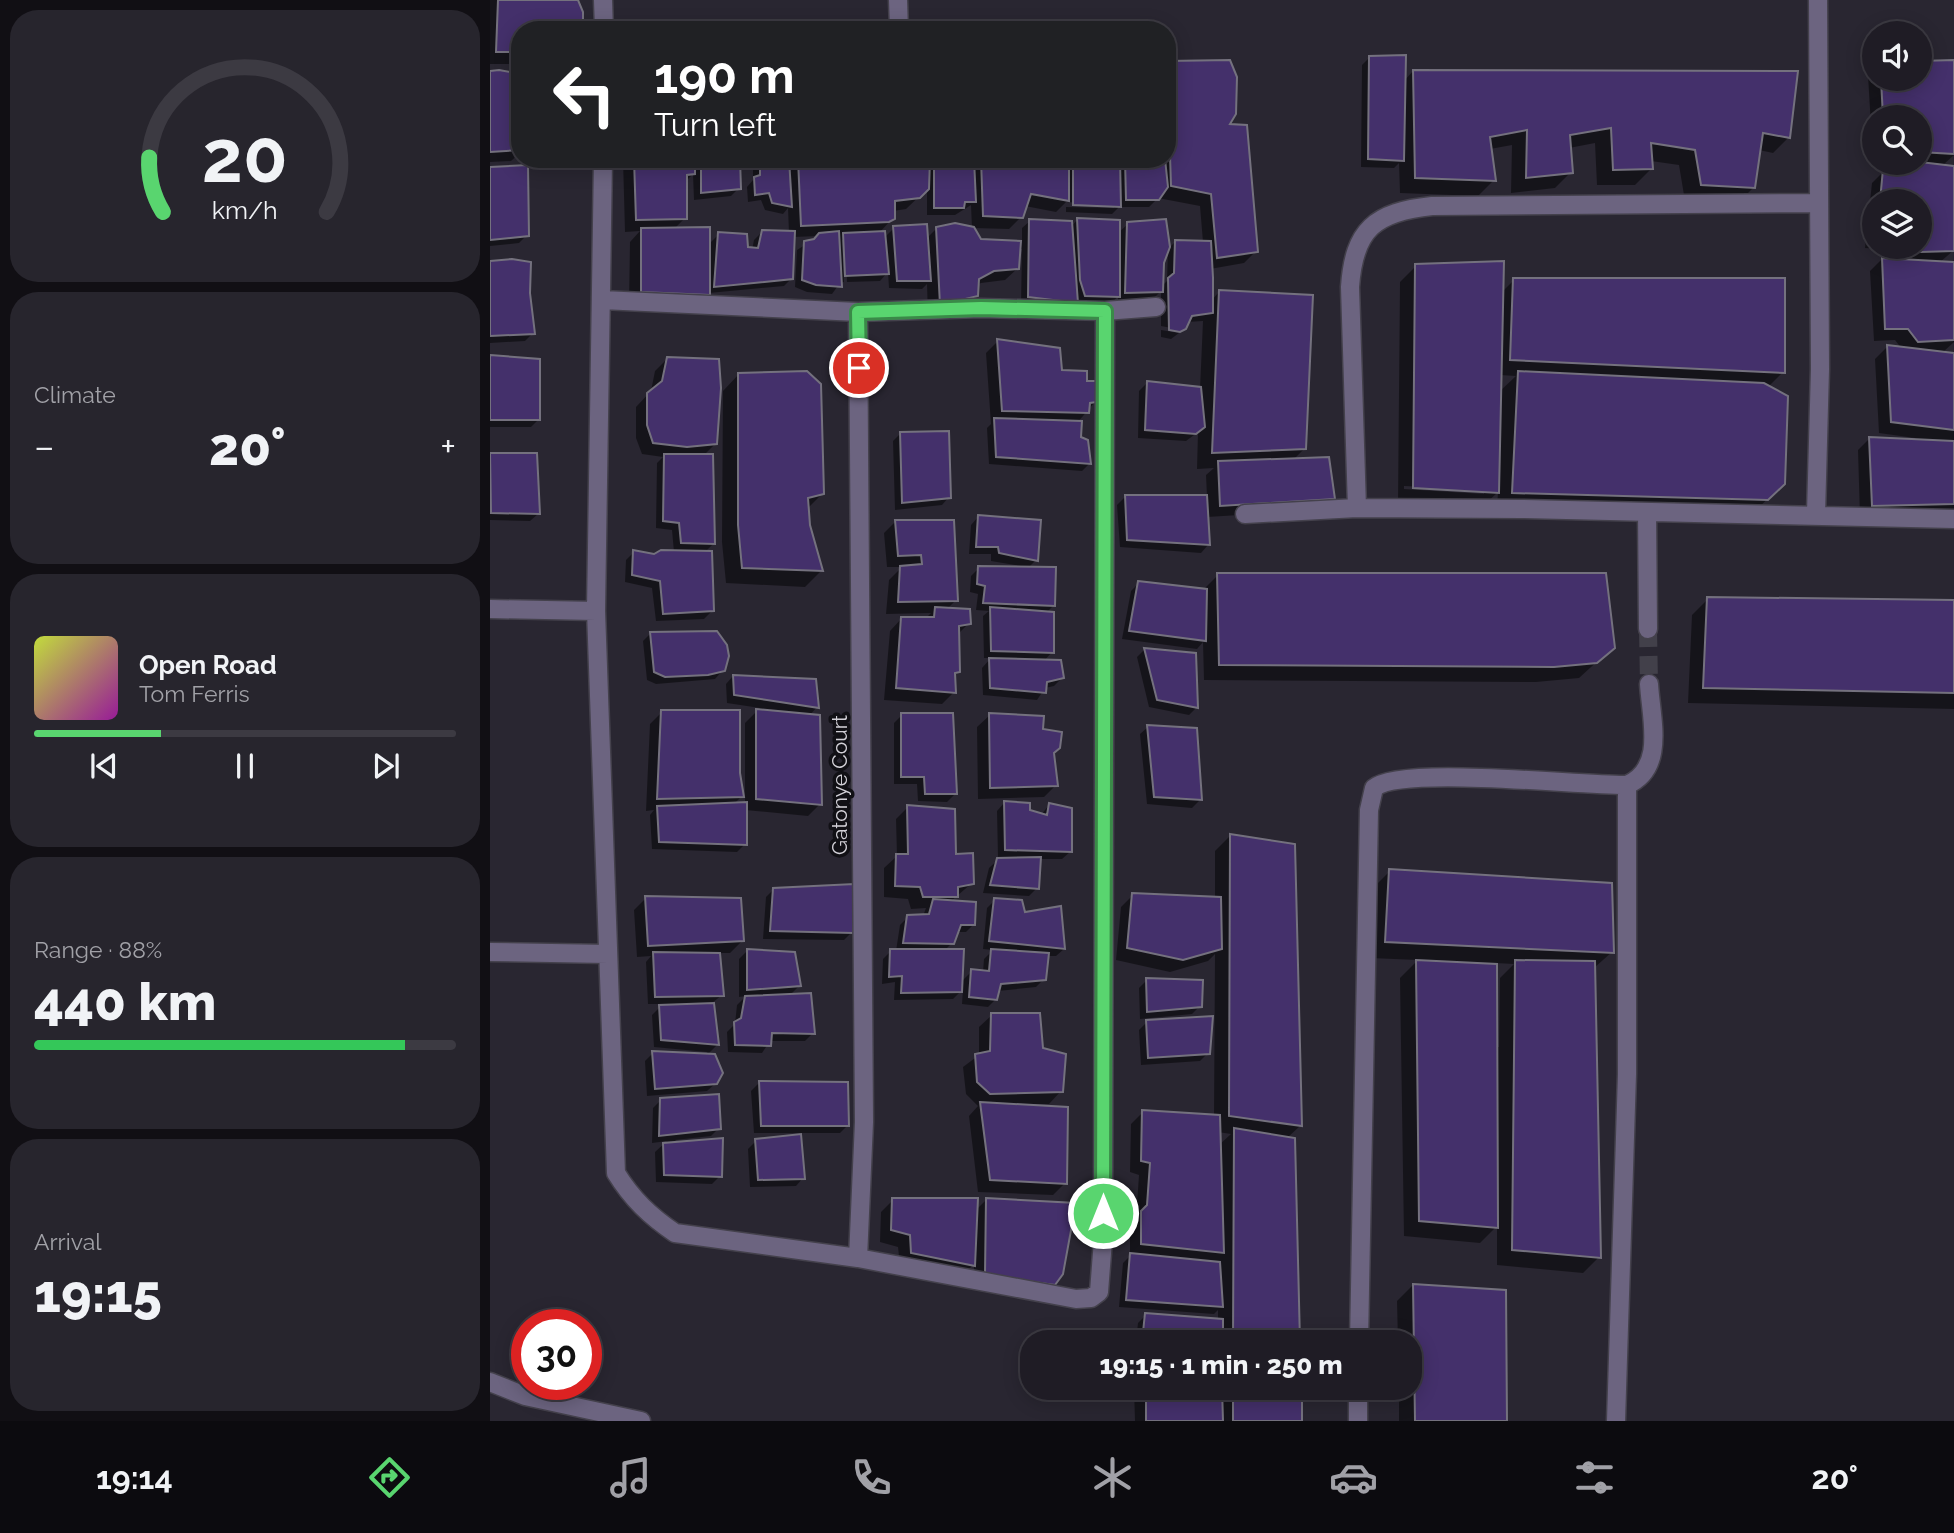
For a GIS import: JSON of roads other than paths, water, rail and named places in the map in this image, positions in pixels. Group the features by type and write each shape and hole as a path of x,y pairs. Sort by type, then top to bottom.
{"street":[{"path":"603,0 604,21"},
{"path":"898,0 899,21"},
{"path":"1816,514 1820,369 1818,0"},
{"path":"603,168 596,611 616,1173 628,1193 650,1217 675,1233 858,1258 1076,1299 1091,1298 1100,1288 1103,1240 1105,311"},
{"path":"1357,508 1350,287 1355,256 1370,225 1411,208 1432,206 1819,202"},
{"path":"602,300 858,312 981,308 1105,311 1156,307"},
{"name":"Gatonye Court","path":"858,312 864,1122 858,1258"},
{"path":"1245,514 1357,508 1816,514 1954,519"},
{"path":"1647,513 1648,629"},
{"path":"490,609 596,611"},
{"path":"1359,1330 1369,810 1374,788 1387,780 1434,778 1627,785 1639,780 1653,760 1649,684"},
{"path":"1616,1421 1627,1074 1627,785"},
{"path":"490,952 608,954"},
{"path":"490,1382 525,1396 640,1421"},
{"path":"1358,1400 1358,1421"}],"tunnel":[{"path":"1648,629 1649,684"}]}
